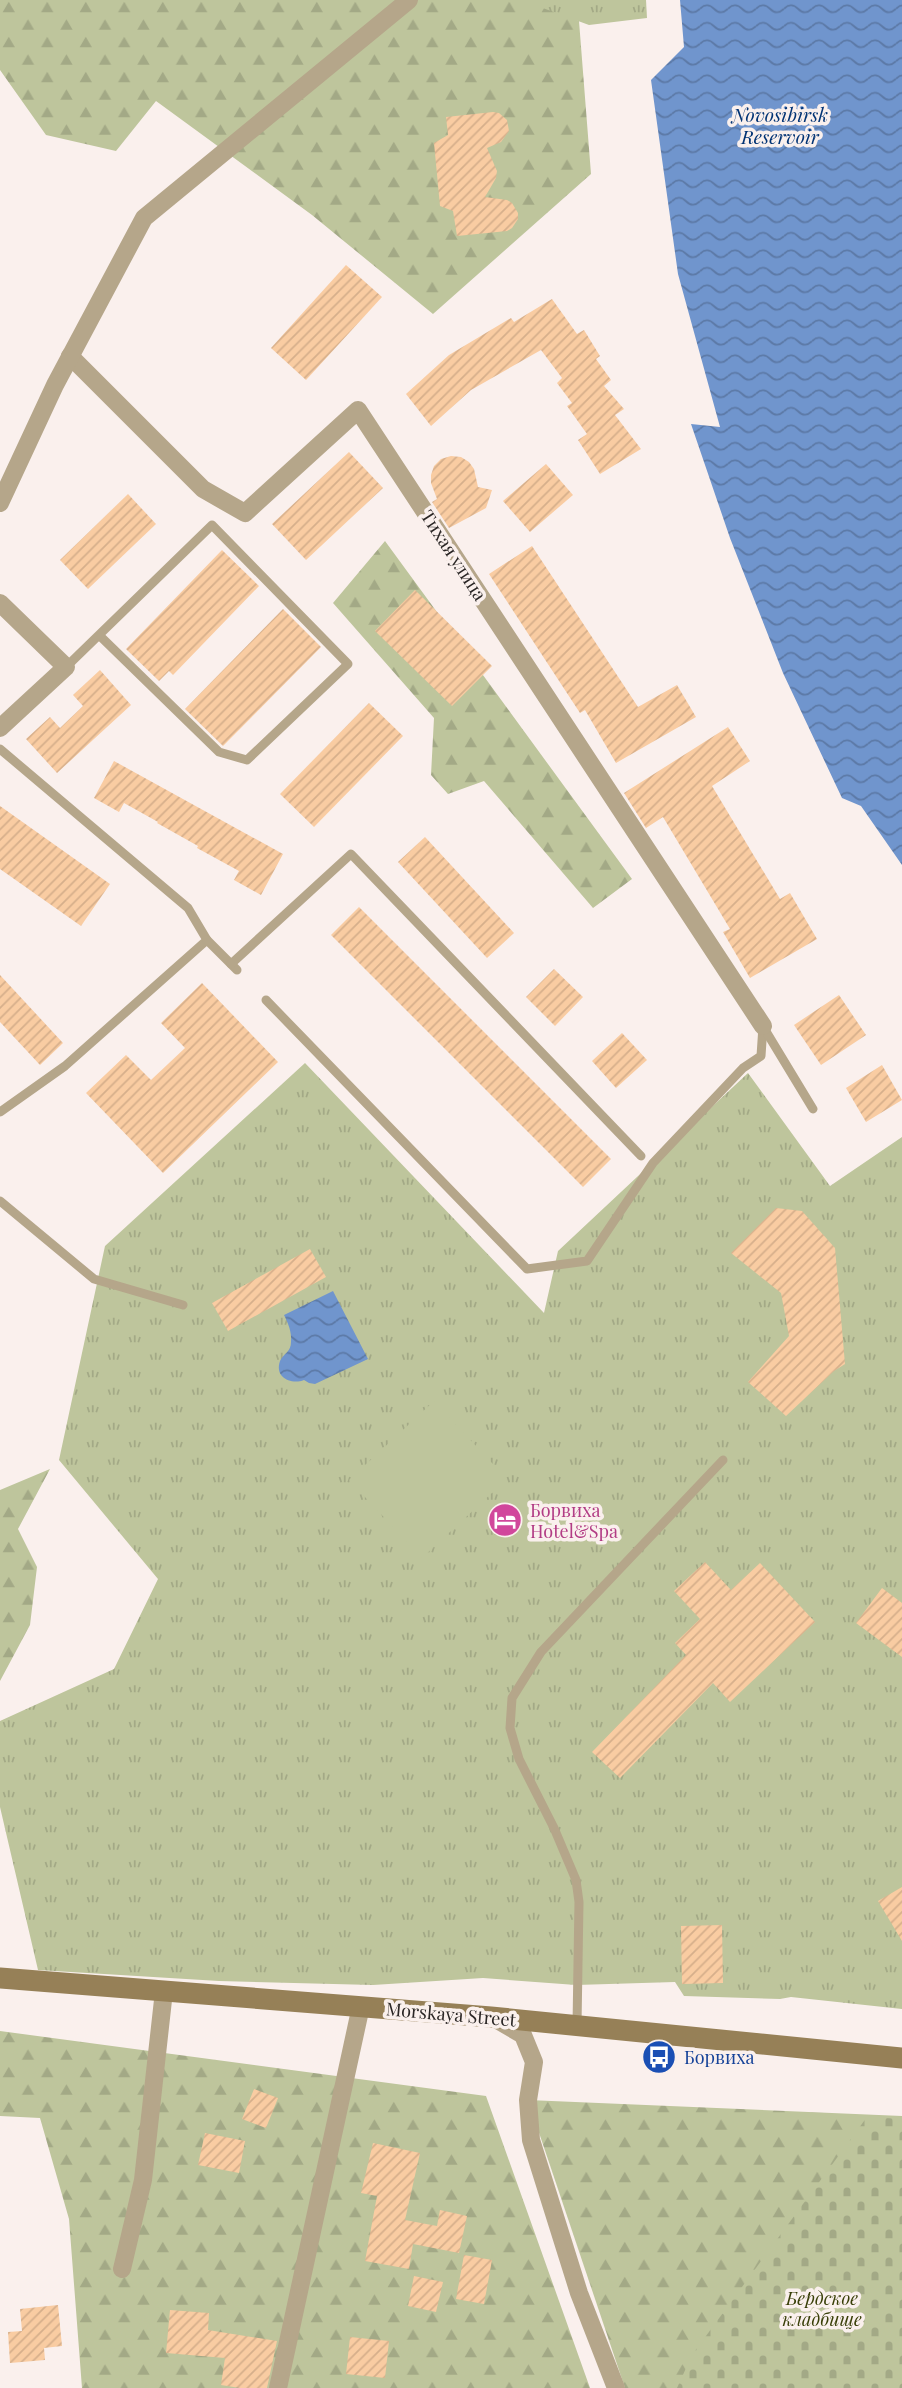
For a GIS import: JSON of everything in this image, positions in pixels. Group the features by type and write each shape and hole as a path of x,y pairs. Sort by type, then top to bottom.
{"street":[{"path":"0,503 70,356 144,218 409,0"},
{"name":"Тихая улица","path":"70,356 203,489 245,513 358,410 763,1027"},
{"path":"0,603 66,667 0,728"},
{"name":"Morskaya Street","path":"0,1978 491,2017 902,2058"},
{"path":"122,2269 143,2180 164,1990"},
{"path":"278,2388 361,2006"},
{"path":"491,2017 523,2035 534,2062 528,2100 531,2140 579,2293 616,2388"}],"lane":[{"path":"66,667 212,525 348,664 247,760 219,752 99,635"},
{"path":"0,749 188,908 207,940 234,967 351,854 642,1156"},
{"path":"0,1112 65,1066 207,940"},
{"path":"266,1000 527,1269 587,1261 653,1163 743,1068 761,1056 763,1027"},
{"path":"763,1027 813,1109"},
{"path":"0,1201 94,1279 183,1305"},
{"path":"576,2025 579,1902 576,1880 554,1828 519,1759 510,1728 512,1699 541,1652 723,1460"}],"green space":[{"path":"0,0 542,0 579,21 591,174 433,314 312,215 156,101 116,151 46,135 0,70"},
{"path":"521,0 646,0 647,18 589,25"},
{"path":"385,541 632,879 593,908 484,781 448,794 431,775 434,718 333,603"},
{"name":"Борвиха Hotel&Spa","path":"305,1063 544,1313 558,1251 748,1073 830,1186 902,1137 902,2009 791,1997 780,1999 684,1996 675,1982 576,1985 483,1978 373,1985 219,1981 38,1970 0,1807 0,1721 114,1669 158,1579 59,1460 105,1246"},
{"path":"434,1401 507,1479 422,1558 349,1480"},
{"path":"50,1469 18,1529 37,1567 30,1625 0,1681 0,1490"},
{"path":"0,2031 486,2096 590,2388 82,2388 69,2219 40,2118 0,2116"},
{"path":"528,2100 902,2116 902,2388 625,2388"},
{"name":"Бердское кладбище","path":"867,2117 902,2119 902,2388 677,2388 692,2355"}],"water":[{"name":"Novosibirsk Reservoir","path":"680,0 902,0 902,865 861,806 842,798 783,673 730,538 691,424 720,427 678,274 651,80 684,47"},
{"path":"333,1291 368,1359 315,1384 304,1380 294,1382 285,1379 279,1367 280,1361 290,1348 291,1338 284,1315"}],"building":[{"path":"499,113 507,120 509,131 501,142 487,148 497,171 485,197 512,203 518,213 518,219 507,231 457,236 453,211 440,206 434,143 448,135 446,117"},
{"path":"346,265 382,297 306,380 271,348"},
{"path":"552,299 577,334 584,330 600,356 596,359 611,380 604,386 624,409 615,415 641,449 600,474 578,440 587,434 567,406 572,403 557,383 562,378 541,350 471,390 431,426 406,394 449,355 511,318 514,322"},
{"path":"349,452 383,488 306,560 272,524"},
{"path":"461,457 469,462 474,469 478,487 492,490 486,508 449,528 432,502 437,499 431,475 434,466 441,459"},
{"path":"546,464 573,495 530,532 503,501"},
{"path":"128,494 156,524 88,589 60,560"},
{"path":"532,546 638,707 677,685 696,717 616,763 585,710 580,713 489,574"},
{"path":"222,550 259,586 173,675 169,671 159,681 126,649"},
{"path":"415,590 492,666 452,706 375,631"},
{"path":"283,609 321,647 223,746 185,709"},
{"path":"100,670 131,705 57,773 26,739 50,717 60,728 83,706 73,695"},
{"path":"369,703 403,736 314,827 280,794"},
{"path":"728,727 750,761 712,786 780,899 790,893 817,939 750,978 723,932 730,929 663,817 646,828 624,793"},
{"path":"114,761 283,854 261,895 234,880 239,871 158,822 124,803 119,812 94,798"},
{"path":"0,806 110,884 81,926 0,869"},
{"path":"425,837 514,933 487,958 398,862"},
{"path":"359,907 611,1159 583,1187 331,935"},
{"path":"554,969 583,997 555,1026 526,997"},
{"path":"0,975 63,1043 40,1065 0,1022"},
{"path":"202,983 278,1062 163,1173 86,1093 126,1055 151,1080 185,1048 161,1023"},
{"path":"839,995 866,1035 821,1065 794,1025"},
{"path":"622,1033 647,1060 616,1088 592,1061"},
{"path":"882,1065 902,1100 866,1122 846,1088"},
{"path":"776,1208 802,1211 835,1248 845,1364 786,1416 748,1382 789,1336 781,1293 731,1253"},
{"path":"310,1249 326,1277 228,1331 212,1303"},
{"path":"705,1562 731,1590 760,1563 815,1622 730,1702 713,1683 620,1778 592,1752 686,1655 675,1643 700,1619 674,1591"},
{"path":"882,1588 902,1603 902,1657 856,1623"},
{"path":"902,1887 902,1941 878,1901"},
{"path":"722,1925 723,1983 682,1984 681,1926"},
{"path":"254,2089 278,2098 266,2128 242,2119"},
{"path":"205,2133 245,2141 239,2173 198,2165"},
{"path":"373,2143 420,2153 405,2220 437,2226 440,2210 467,2216 459,2253 413,2244 409,2269 365,2261 377,2196 361,2193"},
{"path":"464,2255 492,2260 484,2304 456,2299"},
{"path":"414,2276 443,2282 436,2312 408,2306"},
{"path":"58,2305 62,2346 44,2348 45,2360 10,2363 8,2332 22,2331 20,2309"},
{"path":"170,2310 209,2313 208,2330 277,2341 267,2388 221,2385 225,2358 166,2353"},
{"path":"350,2337 389,2341 385,2378 346,2374"}],"place":[{"name":"Борвиха Hotel&Spa","path":"505,1520"},
{"name":"Борвиха","path":"659,2057"}]}
